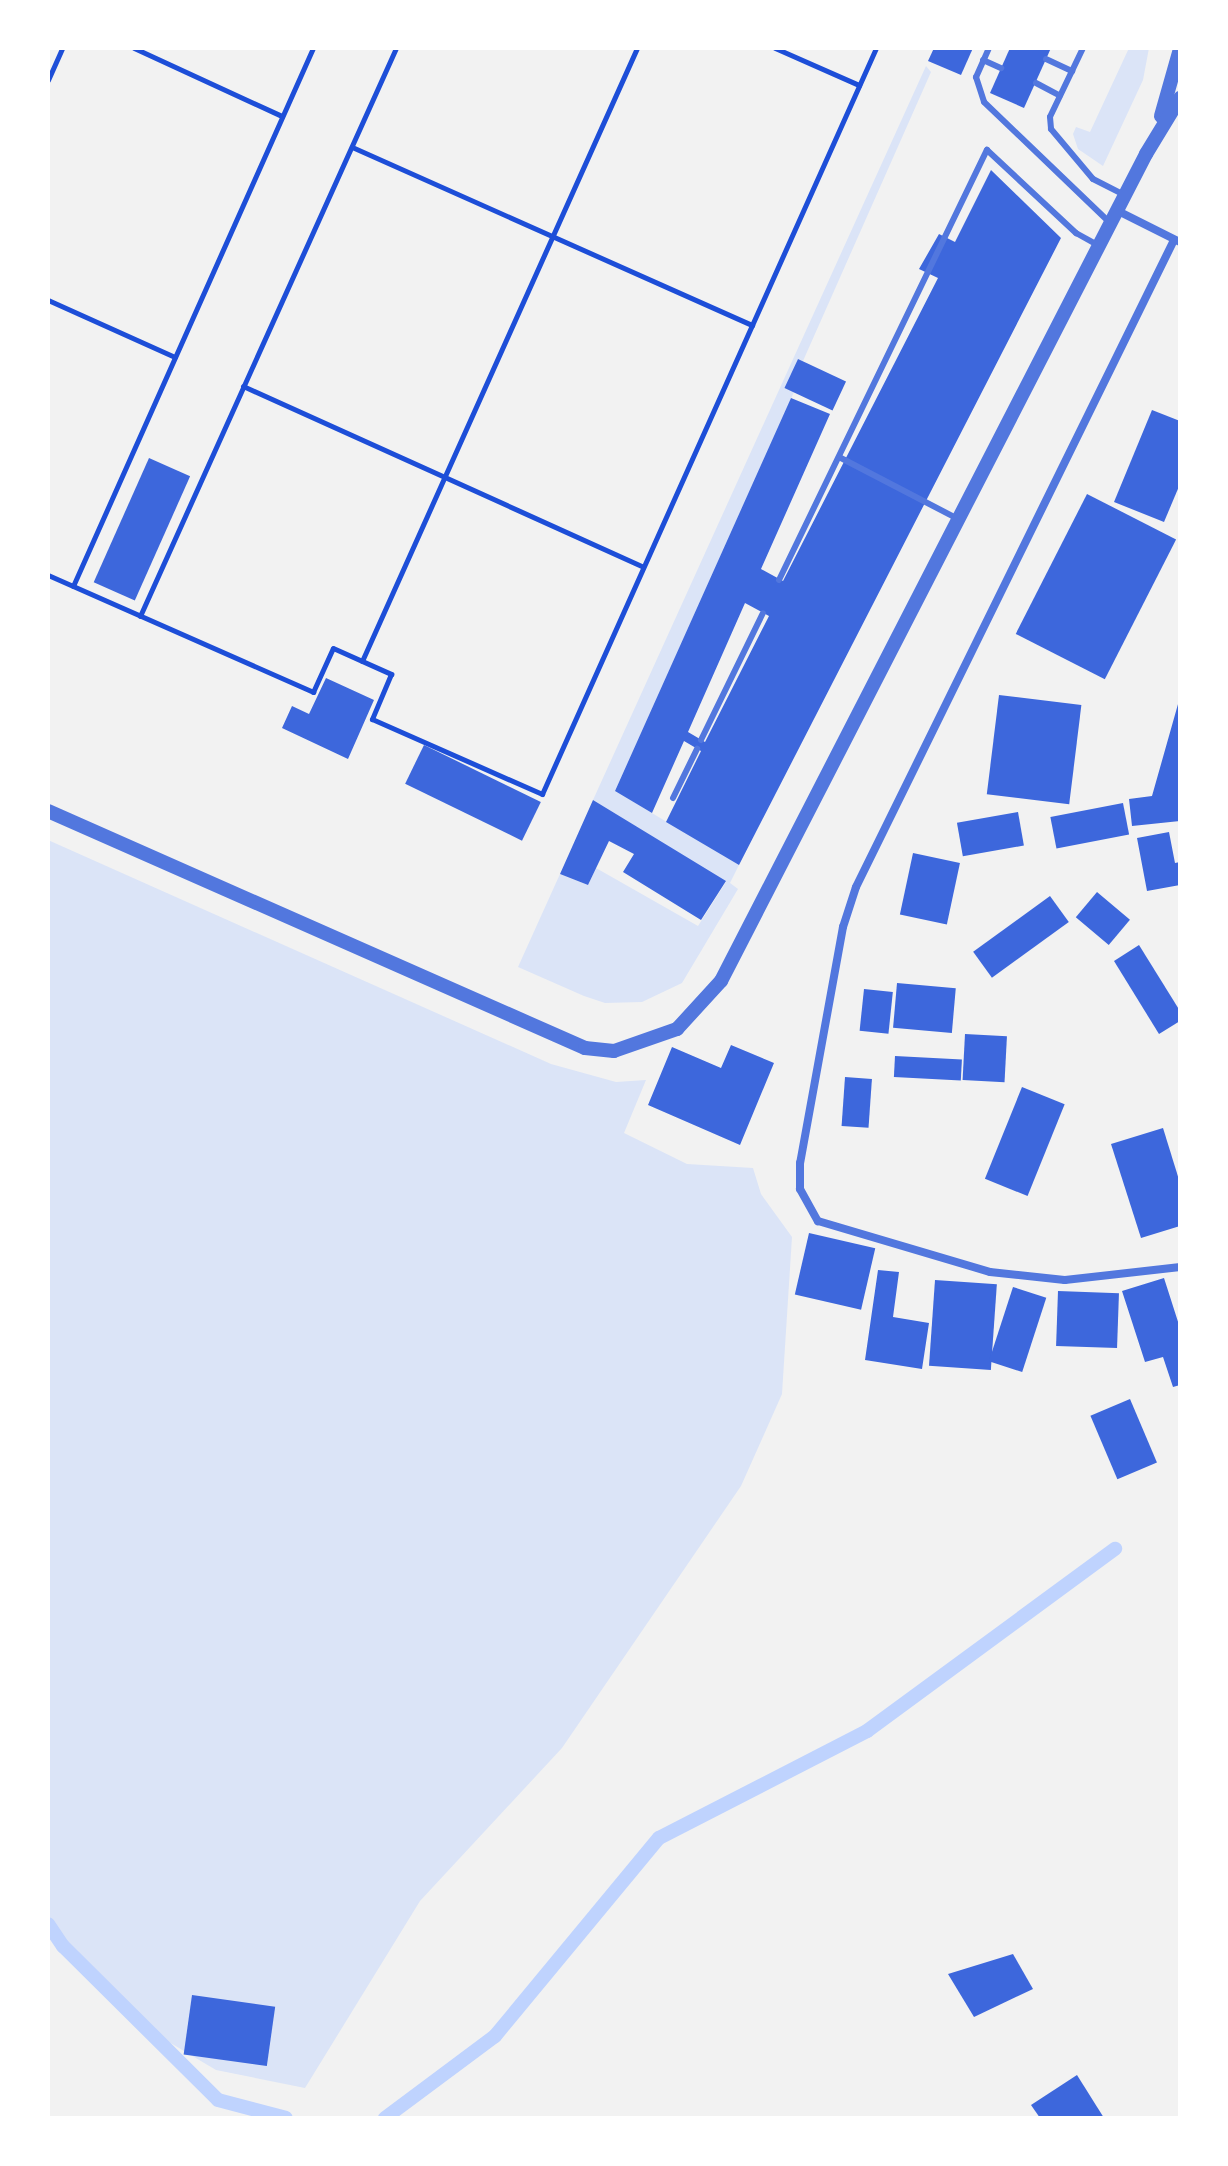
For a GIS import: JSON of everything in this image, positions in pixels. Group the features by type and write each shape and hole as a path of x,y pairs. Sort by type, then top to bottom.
{"street":[{"path":"1146,154 1180,49"},
{"path":"48,811 585,1048 614,1051 643,1045 677,1029 721,981 1124,195 1180,98"},
{"path":"1113,217 1177,241 856,887 843,927 800,1163 802,1196 818,1221 921,1255 990,1272 1065,1280 1180,1267"}],"lane":[{"path":"989,48 975,86 984,102 1113,217"},
{"path":"1083,48 1050,117 1057,141 1093,179 1124,195"},
{"path":"1046,59 1072,71"},
{"path":"983,60 1001,68"},
{"path":"1036,83 1060,96"},
{"path":"779,580 987,150 1076,233 1098,246"},
{"path":"839,457 958,519"},
{"path":"701,740 763,613"},
{"path":"673,798 697,749"}],"path":[{"path":"48,80 62,48"},
{"path":"134,48 282,116"},
{"path":"73,586 313,48"},
{"path":"140,616 396,48"},
{"path":"362,661 637,48"},
{"path":"775,48 859,85"},
{"path":"48,575 313,692 333,648 391,674 372,719 542,794 876,48"},
{"path":"352,147 752,325"},
{"path":"48,300 175,357"},
{"path":"243,386 643,567"}],"shaded area":[{"path":"1129,48 1149,48 1143,80 1103,166 1078,149 1073,134 1076,127 1090,132"},
{"path":"926,66 931,72 803,361 798,359 794,392 615,791 739,865 730,883 738,889 682,983 642,1002 605,1003 584,996 518,967 560,874 588,885 596,868 698,926 726,882 593,800"},
{"path":"48,840 551,1064 616,1082 646,1080 624,1133 687,1164 753,1168 761,1194 792,1237 782,1394 741,1486 562,1748 420,1901 305,2088 216,2070 142,2026 87,1970 48,1918"}],"building":[{"path":"934,48 973,48 961,75 928,61"},
{"path":"1010,48 1051,48 1024,108 990,93"},
{"path":"991,170 1061,238 739,865 666,822 701,751 684,741 652,813 615,791 791,398 830,414 761,569 783,581 938,278 919,269 939,234 955,242","holes":["745,603 769,616 705,742 688,732"]},
{"path":"798,359 846,381 833,410 784,388"},
{"path":"1152,410 1180,421 1180,484 1164,522 1114,502"},
{"path":"149,458 190,476 135,601 94,582"},
{"path":"1087,494 1176,539 1105,679 1016,634"},
{"path":"326,678 374,700 348,759 282,728 292,706 309,714"},
{"path":"999,695 1081,705 1069,804 987,794"},
{"path":"1180,697 1180,821 1132,826 1129,799 1152,796"},
{"path":"424,745 541,802 522,841 405,784"},
{"path":"593,800 726,881 701,920 623,872 634,854 609,841 588,885 560,874"},
{"path":"1123,803 1129,834 1056,849 1050,817"},
{"path":"1018,812 1024,845 963,856 957,823"},
{"path":"1169,832 1175,863 1180,862 1180,885 1147,891 1137,838"},
{"path":"913,853 960,863 947,925 900,915"},
{"path":"1097,892 1130,920 1109,945 1076,917"},
{"path":"1050,896 1069,922 992,978 973,952"},
{"path":"1139,945 1180,1011 1180,1021 1159,1034 1114,961"},
{"path":"897,983 956,988 952,1033 893,1028"},
{"path":"864,989 893,992 888,1034 860,1031"},
{"path":"965,1034 1007,1036 1005,1082 963,1080"},
{"path":"731,1045 774,1063 740,1145 648,1105 672,1047 721,1068"},
{"path":"895,1056 962,1060 961,1080 894,1077"},
{"path":"845,1077 872,1079 869,1128 842,1126"},
{"path":"1022,1087 1065,1104 1028,1196 985,1179"},
{"path":"1163,1128 1180,1183 1180,1226 1141,1238 1111,1144"},
{"path":"809,1233 875,1248 861,1310 795,1294"},
{"path":"878,1270 899,1272 893,1317 929,1323 922,1369 865,1360"},
{"path":"1164,1278 1180,1328 1180,1385 1173,1387 1163,1357 1145,1362 1122,1291"},
{"path":"935,1280 997,1284 991,1370 929,1366"},
{"path":"1013,1287 1046,1298 1022,1372 989,1361"},
{"path":"1058,1291 1119,1293 1117,1348 1056,1346"},
{"path":"1130,1399 1157,1463 1117,1479 1090,1416"},
{"path":"1013,1954 1033,1989 974,2017 948,1974"},
{"path":"192,1995 275,2007 267,2066 184,2054"},
{"path":"1077,2075 1104,2118 1040,2118 1031,2105"}],"waterway":[{"path":"385,2118 495,2036 659,1838 867,1731 1115,1549"},
{"path":"48,1924 63,1946 218,2100 286,2118"}]}
